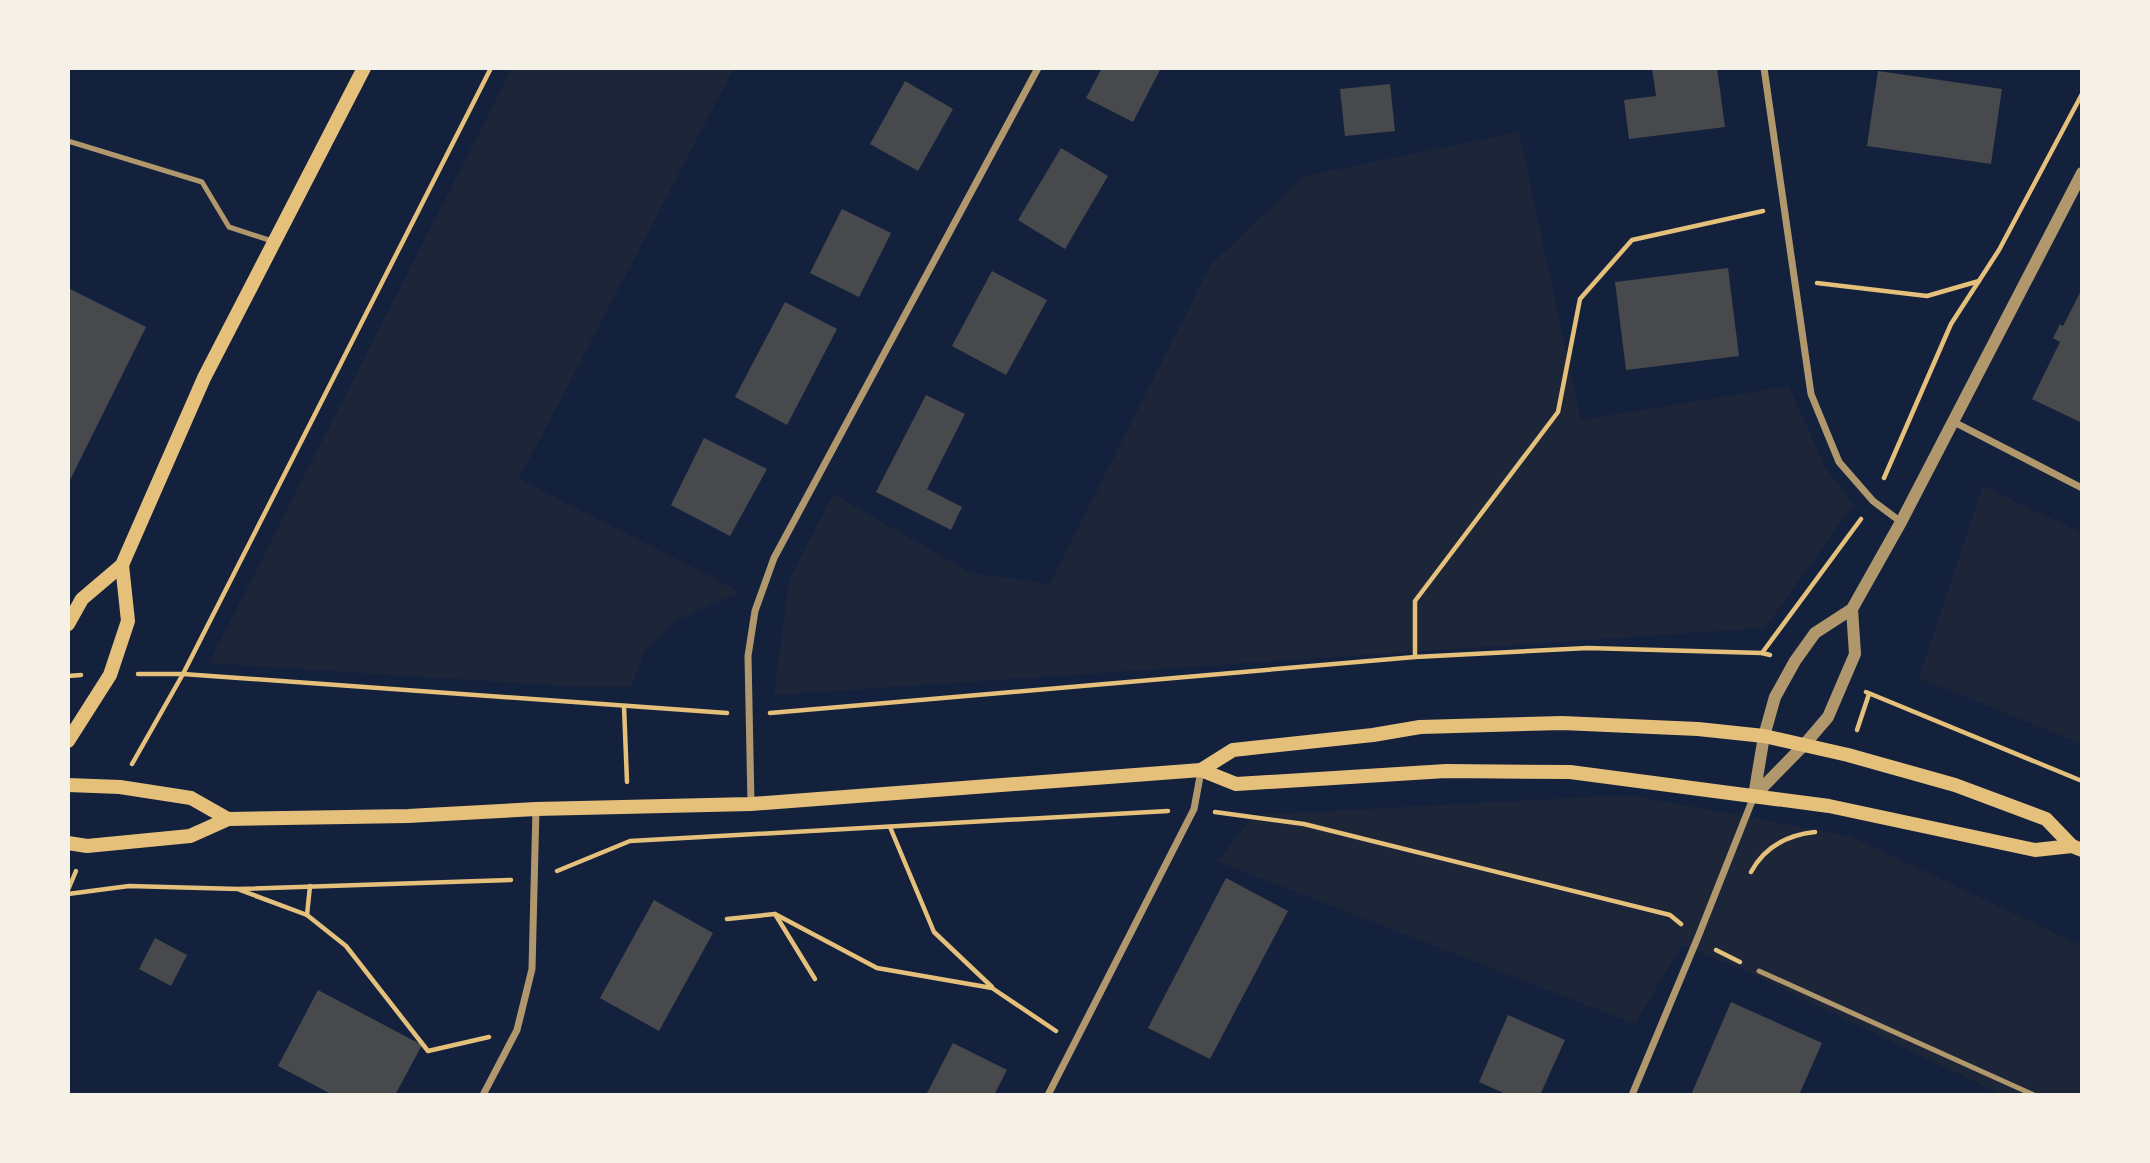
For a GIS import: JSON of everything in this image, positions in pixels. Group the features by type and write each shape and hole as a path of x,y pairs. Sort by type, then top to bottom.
{"main road":[{"path":"68,624 82,599 122,565 204,378 364,68"},
{"path":"68,741 110,675 128,621 122,565"},
{"path":"1201,770 1233,750 1373,735 1420,727 1562,723 1698,729 1764,736 1847,755 1955,785 2046,819 2077,848"},
{"path":"68,843 87,846 190,836 228,819 408,816 536,809 751,804 1201,770 1236,783 1446,771 1570,772 1829,806 2035,850 2077,848"},
{"path":"68,785 120,787 191,798 228,819"}],"street":[{"path":"751,804 748,656 755,611 774,558 1038,68"},
{"path":"1763,68 1811,394 1839,462 1874,501 1901,522"},
{"path":"1632,1095 1754,796 1764,736 1775,696 1815,633 1852,609 1901,522 2082,173"},
{"path":"1952,421 2082,488"},
{"path":"1754,796 1828,717 1855,654 1852,609"},
{"path":"1048,1095 1194,809 1201,770"},
{"path":"483,1095 517,1030 532,969 536,809"}],"lane":[{"path":"68,141 202,182 229,227 274,242"},
{"path":"1759,971 2034,1095"}],"path":[{"path":"491,68 183,674 750,715 1415,657 1588,648 1762,653 1795,661"},
{"path":"1762,653 1874,501 1951,324 1999,250 2082,93"},
{"path":"1415,657 1415,601 1558,412 1580,299 1632,240 1784,207"},
{"path":"1795,280 1927,296 1979,281"},
{"path":"1843,681 2082,782"},
{"path":"1847,755 1869,694"},
{"path":"624,706 630,841"},
{"path":"1745,883 1757,862 1775,844 1798,834 1819,832 1829,806"},
{"path":"68,894 129,886 238,889 536,879 630,841 1194,809 1304,824 1670,915 1698,937"},
{"path":"890,827 934,932 992,988 1074,1043"},
{"path":"307,915 310,886"},
{"path":"238,889 307,915 346,946 428,1051 517,1030"},
{"path":"727,919 775,914 877,968 992,988"},
{"path":"775,914 815,979"},
{"path":"1709,960 1719,938"},
{"path":"1714,949 1759,971"}],"shaded area":[{"path":"512,68 734,68 519,479 741,592 677,620 645,650 631,687 581,687 209,663"},
{"path":"1519,132 1581,420 1789,386 1824,465 1853,505 1765,628 774,695 789,581 833,494 971,573 1050,584 1211,264 1305,176"},
{"path":"1983,486 2082,533 2082,744 1919,678"},
{"path":"1629,795 1850,836 2082,946 2082,1095 2002,1095 1750,973 1682,945 1635,1024 1217,861 1254,815"}],"building":[{"path":"1102,68 1161,68 1133,122 1086,98"},
{"path":"1652,68 1717,68 1725,127 1629,139 1624,100 1656,96"},
{"path":"1878,71 2002,89 1991,164 1867,146"},
{"path":"905,81 953,109 918,171 870,144"},
{"path":"1390,84 1395,131 1345,136 1340,89"},
{"path":"1061,148 1108,176 1065,249 1018,220"},
{"path":"842,209 891,233 859,297 810,273"},
{"path":"1728,268 1739,356 1626,370 1615,282"},
{"path":"992,271 1047,300 1006,375 952,346"},
{"path":"68,288 146,327 68,484"},
{"path":"2082,289 2082,423 2032,399 2060,342 2053,338 2060,324 2063,326"},
{"path":"785,302 837,329 787,425 735,397"},
{"path":"926,395 965,414 927,489 962,507 951,530 876,492"},
{"path":"704,438 767,469 730,536 671,505"},
{"path":"1226,878 1288,911 1210,1059 1148,1028"},
{"path":"654,900 713,933 659,1031 600,998"},
{"path":"155,938 187,955 171,986 139,969"},
{"path":"318,990 422,1045 395,1095 333,1095 278,1066"},
{"path":"1731,1002 1822,1043 1799,1095 1691,1095"},
{"path":"1508,1015 1565,1040 1540,1095 1508,1095 1479,1082"},
{"path":"953,1043 1007,1070 994,1095 926,1095"}]}
